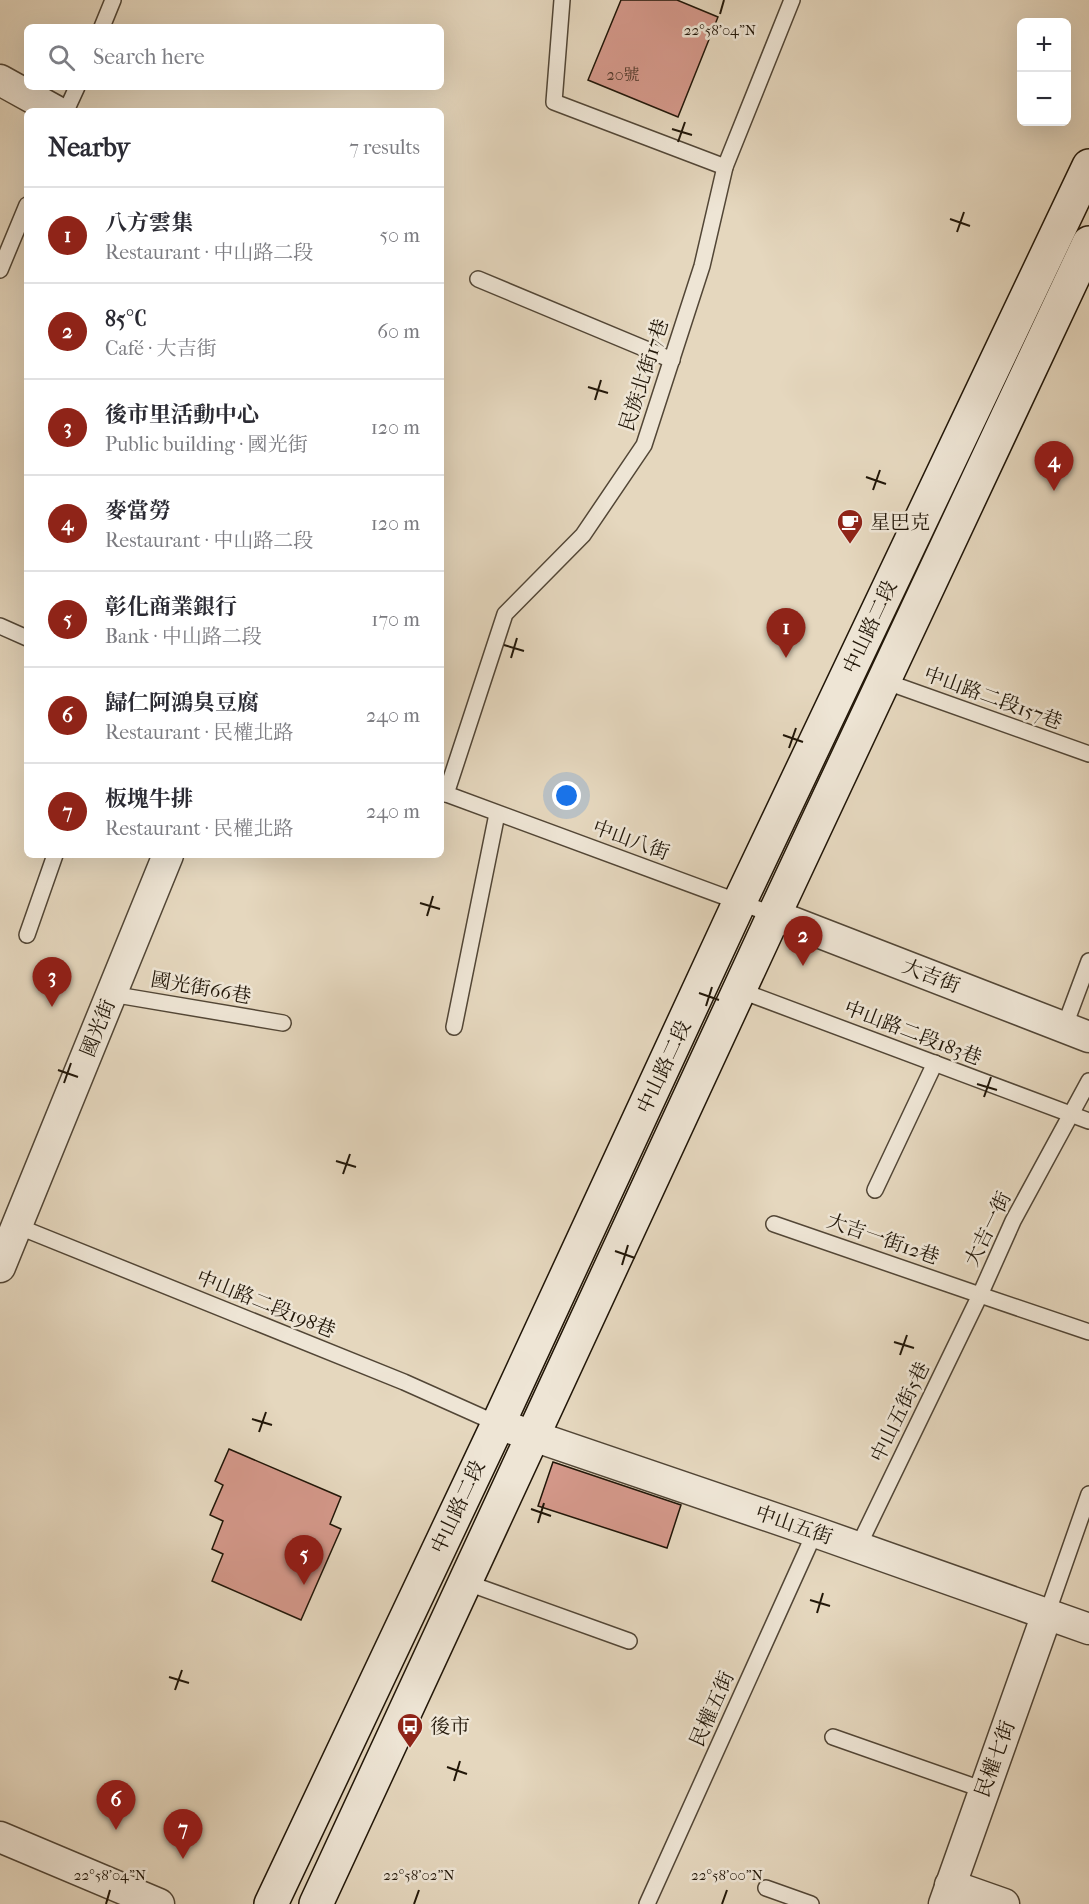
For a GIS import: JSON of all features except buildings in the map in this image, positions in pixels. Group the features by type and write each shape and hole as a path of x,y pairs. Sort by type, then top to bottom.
{"main road":[{"name":"中山路二段","path":"271,1904 498,1424 740,902 1089,166"},
{"name":"中山路二段","path":"316,1904 774,915 1089,243"}],"street":[{"path":"0,80 51,108"},
{"name":"國光街","path":"0,1267 111,994 162,858"},
{"name":"大吉街","path":"774,915 1076,1032"},
{"name":"中山五街","path":"498,1424 815,1532 1089,1629"},
{"name":"民權七街","path":"947,1895 1047,1614"},
{"path":"0,1838 159,1904"},
{"path":"947,1895 1004,1904"}],"lane":[{"path":"103,24 113,0"},
{"path":"561,0 554,102 725,167"},
{"name":"民族北街17巷","path":"444,790 505,614 583,535 644,445 702,266 725,167 792,0"},
{"path":"67,108 75,90"},
{"path":"0,270 24,213"},
{"path":"478,279 672,360"},
{"path":"0,626 24,637"},
{"name":"中山路二段157巷","path":"884,681 1089,754"},
{"name":"中山八街","path":"444,793 774,915"},
{"path":"454,1027 497,814"},
{"path":"27,935 54,858"},
{"path":"1076,1032 1089,961"},
{"name":"中山路二段183巷","path":"740,990 1089,1121"},
{"name":"國光街66巷","path":"111,994 283,1023"},
{"path":"875,1190 935,1063"},
{"name":"大吉一街","path":"1089,1081 1013,1221 980,1295 1089,1332"},
{"name":"大吉一街12巷","path":"774,1224 980,1295"},
{"name":"中山路二段198巷","path":"16,1226 404,1382 498,1424"},
{"name":"中山五街5巷","path":"858,1547 980,1295"},
{"path":"1047,1614 1089,1494"},
{"name":"民權五街","path":"647,1904 815,1532"},
{"path":"465,1582 629,1641"},
{"path":"833,1737 984,1790"},
{"path":"766,1888 812,1904"}],"place":[{"name":"麥當勞","path":"1054,491"},
{"name":"星巴克","path":"850,545"},
{"name":"八方雲集","path":"786,658"},
{"name":"85℃","path":"803,966"},
{"name":"後市里活動中心","path":"52,1007"},
{"name":"彰化商業銀行","path":"304,1585"},
{"name":"後市","path":"410,1749"},
{"name":"歸仁阿鴻臭豆腐","path":"116,1830"},
{"name":"板塊牛排","path":"183,1859"}]}
